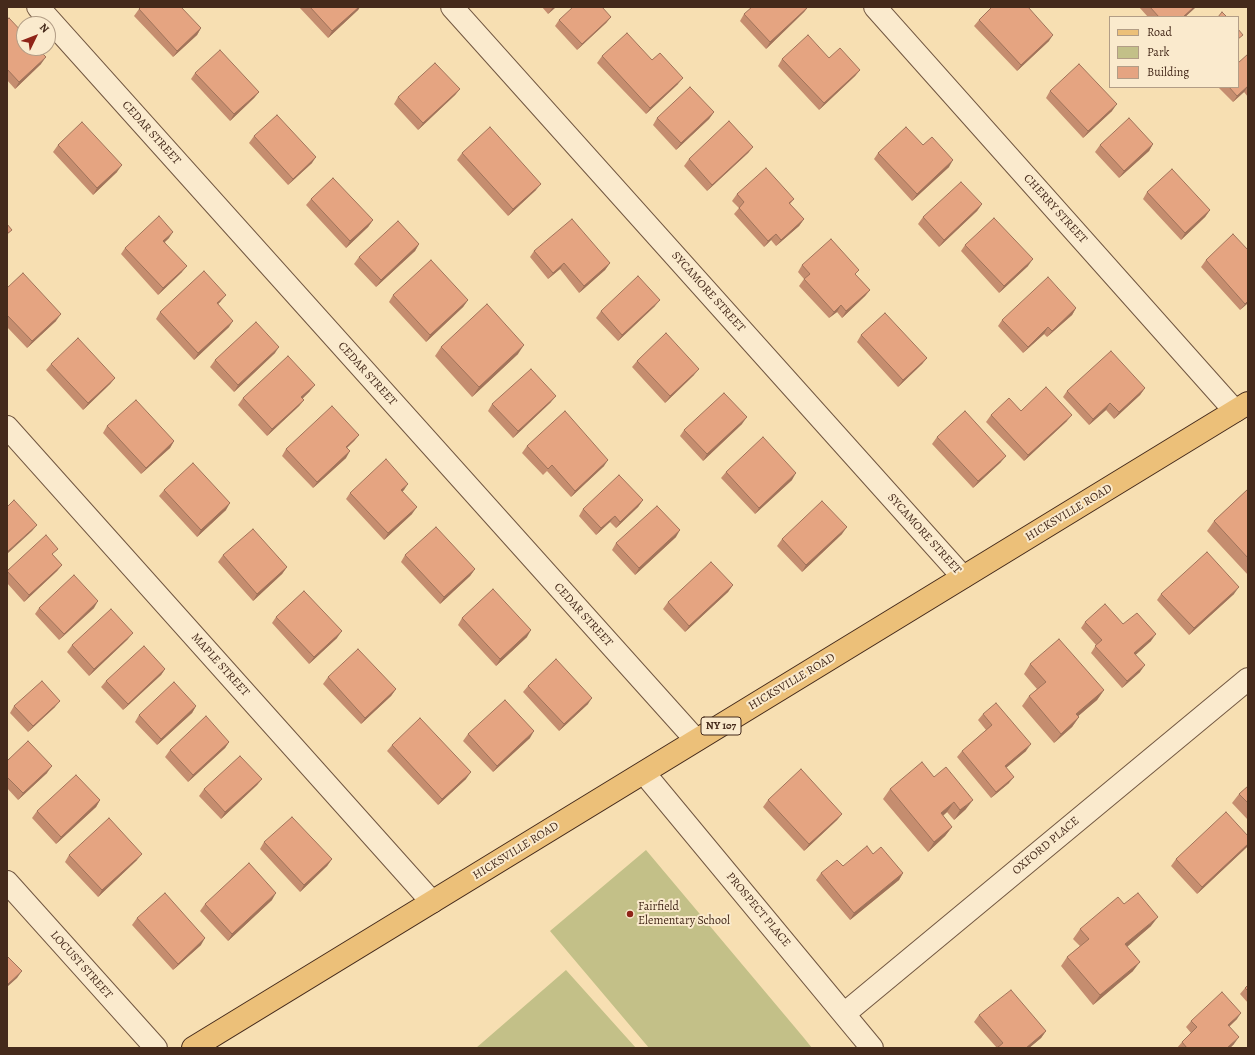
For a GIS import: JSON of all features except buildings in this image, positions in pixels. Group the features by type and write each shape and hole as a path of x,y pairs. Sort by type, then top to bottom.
{"main road":[{"name":"HICKSVILLE ROAD","path":"193,1048 1242,407"}],"street":[{"name":"CEDAR STREET","path":"38,7 696,740"},
{"name":"SYCAMORE STREET","path":"452,7 963,577"},
{"name":"CHERRY STREET","path":"875,7 1242,407"},
{"name":"MAPLE STREET","path":"7,427 432,902"},
{"name":"OXFORD PLACE","path":"844,1014 1248,679"},
{"name":"PROSPECT PLACE","path":"644,773 872,1048"},
{"name":"LOCUST STREET","path":"7,882 156,1048"}],"green space":[{"path":"646,850 812,1048 649,1048 550,931"},
{"path":"566,970 636,1048 476,1048"}],"place":[{"name":"Fairfield Elementary School","path":"630,914"}]}
